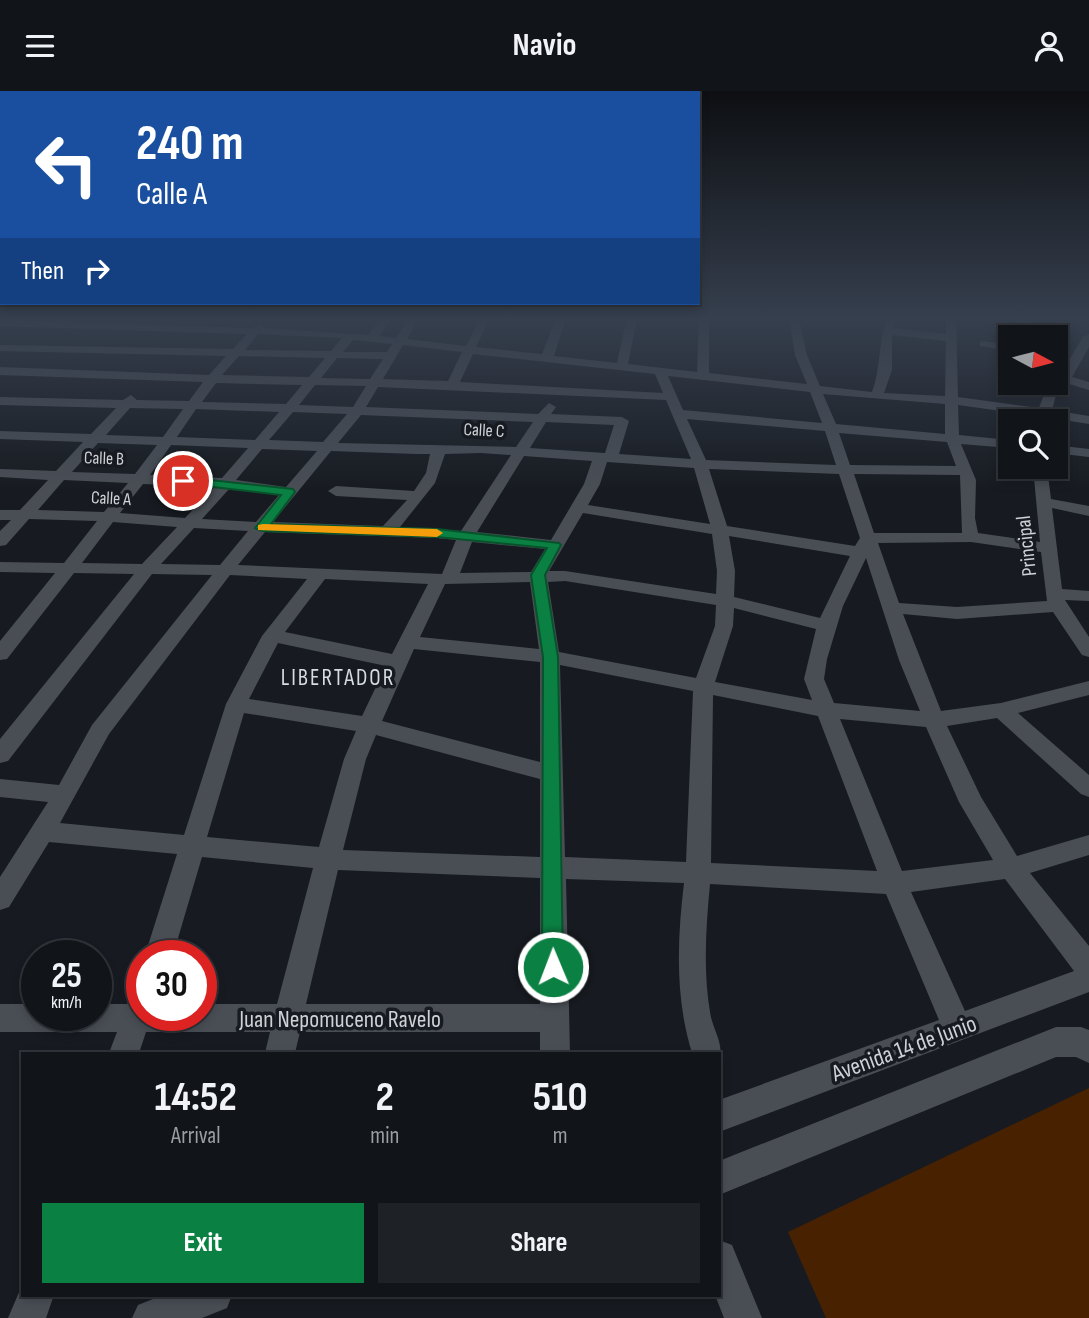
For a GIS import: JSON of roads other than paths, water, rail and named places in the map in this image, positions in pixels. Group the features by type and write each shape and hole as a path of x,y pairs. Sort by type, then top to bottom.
{"street":[{"path":"85,375 453,383 503,375"},
{"path":"0,654 44,595 140,478 215,375"},
{"path":"0,755 146,569 226,483 318,375"},
{"path":"0,899 40,831 65,795 100,730 289,492 357,411 380,375"},
{"path":"453,383 456,375"},
{"path":"488,415 516,375"},
{"path":"524,375 558,388 675,405 830,426 998,443"},
{"path":"280,1052 328,857 355,759 369,725 404,652 466,536 543,417 566,375"},
{"path":"662,375 700,464 720,529 727,601 724,626 703,687 698,873 691,971 695,1013 707,1052"},
{"path":"715,375 877,396 952,403 978,402 1009,409"},
{"path":"809,375 844,469 864,545 971,802 1011,868 1089,968"},
{"path":"877,396 884,375"},
{"path":"951,375 952,438 969,480 967,518 971,537"},
{"path":"3,436 35,419 100,376"},
{"path":"0,541 124,405 156,377"},
{"path":"1068,380 1089,386"},
{"path":"0,401 622,421 579,508 538,575 550,657 555,1052"},
{"path":"1068,419 1089,420"},
{"name":"Calle C","path":"3,436 96,436 520,451 700,464 965,471"},
{"path":"388,531 434,472 438,449"},
{"path":"1068,451 1089,453"},
{"name":"Calle B","path":"0,473 226,483 289,492"},
{"name":"Principal","path":"1041,479 1056,600 1089,651"},
{"path":"336,491 416,496"},
{"path":"1044,502 1089,511"},
{"path":"579,508 720,529 864,545 971,537 1049,548"},
{"name":"Calle A","path":"0,515 108,517 262,528 388,531 555,545"},
{"path":"864,545 824,625 814,679 894,883 958,1029"},
{"path":"0,567 67,570 227,570 444,579 538,575 581,578 727,601 824,625"},
{"path":"164,940 236,705 272,636 321,573"},
{"path":"891,608 957,613 1089,596"},
{"path":"272,636 404,652 550,657 827,710 935,720 1001,710 1089,688"},
{"path":"236,705 369,725 551,773"},
{"path":"1001,710 1089,788"},
{"path":"3,793 65,795"},
{"path":"40,831 192,847 441,866 552,867 894,883 1011,868 1089,845"},
{"name":"Avenida 14 de Junio","path":"721,1109 958,1029 1089,979"},
{"name":"Juan Nepomuceno Ravelo","path":"0,1018 126,1012"},
{"name":"Juan Nepomuceno Ravelo","path":"217,1015 288,1019 553,1018"},
{"path":"124,1052 132,1031"},
{"path":"721,1177 1056,1042 1081,1042 1089,1048"},
{"path":"721,1263 743,1318"},
{"path":"27,1318 35,1297"},
{"path":"151,1318 209,1297"}],"district":[{"name":"LIBERTADOR","path":"338,677"}]}
